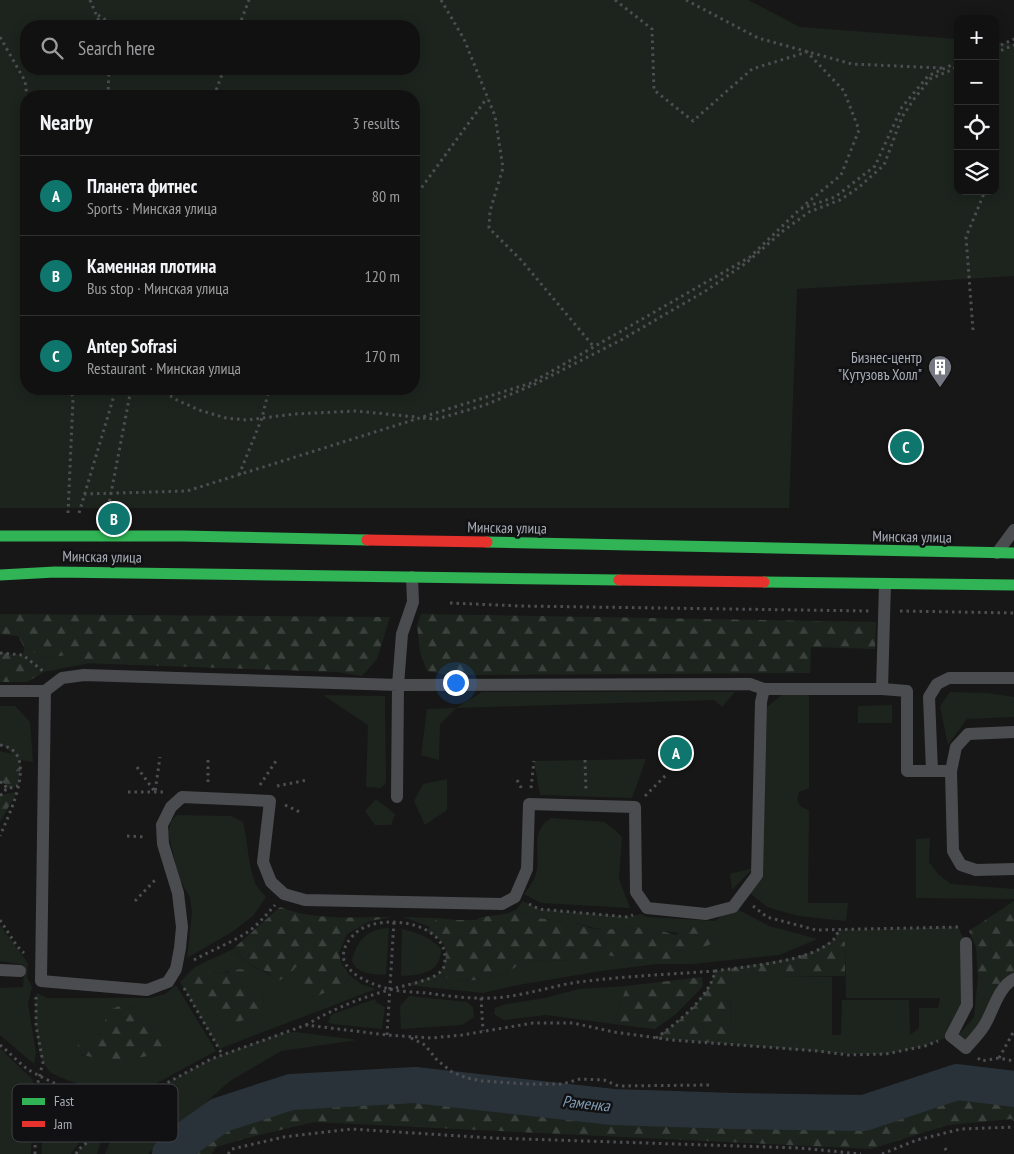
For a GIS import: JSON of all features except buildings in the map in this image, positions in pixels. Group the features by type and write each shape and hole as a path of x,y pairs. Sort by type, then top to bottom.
{"main road":[{"name":"Минская улица","path":"0,536 183,536 1014,553"},
{"name":"Минская улица","path":"0,575 55,572 1014,585"}],"lane":[{"path":"997,553 1014,530"},
{"path":"397,797 398,684 402,634 413,602 412,577"},
{"path":"882,689 885,584"},
{"path":"0,691 45,691 62,678 84,675 398,684 750,684 764,689 882,689 907,691 907,771 951,771"},
{"path":"932,771 929,697 937,684 949,678 1014,678"},
{"path":"45,691 41,981 147,990 168,982 176,969 180,948 182,927 178,892 163,844 162,825 171,807 182,797 270,801 263,862 271,882 284,894 305,900 502,904 515,896 527,868 529,804 634,807 636,892 647,908 706,914 733,907 757,876 761,702 764,689"},
{"path":"1014,732 968,734 956,747 951,771 953,851 961,865 976,870 1014,869"},
{"path":"966,943 967,1005 951,1036 966,1048 984,1027 1003,991 1011,980 1014,979"},
{"path":"0,970 20,971"}],"path":[{"path":"90,0 99,20"},
{"path":"241,20 248,0"},
{"path":"441,0 464,39 495,116 502,168 490,211 489,228 522,261 594,346"},
{"path":"615,0 652,29 654,90 694,121 752,69 807,52"},
{"path":"686,0 758,38 852,64 943,68"},
{"path":"98,15 106,20"},
{"path":"0,37 20,72"},
{"path":"999,46 1014,39"},
{"path":"999,51 1014,45"},
{"path":"84,494 187,491 531,383 750,257 800,209 841,175 859,130 844,91 807,52"},
{"path":"800,209 835,197 875,166 902,107 928,76 954,64"},
{"path":"170,395 192,407 226,418 246,420 295,414 356,411 437,420 485,405 533,384 620,340 707,290 746,263 783,231 809,212 840,200 858,188 884,164 902,117 930,79 954,69"},
{"path":"22,75 26,90"},
{"path":"108,90 109,75"},
{"path":"216,90 222,75"},
{"path":"420,190 487,98"},
{"path":"973,330 966,237 984,195"},
{"path":"68,515 72,395"},
{"path":"78,515 114,395"},
{"path":"107,514 130,395"},
{"path":"239,475 262,418 268,395"},
{"path":"0,653 23,655 56,683"},
{"path":"0,744 18,756 21,767 18,786 0,836"},
{"path":"137,767 155,792 160,757"},
{"path":"208,758 208,798"},
{"path":"585,760 587,806"},
{"path":"529,804 534,762"},
{"path":"634,807 667,774"},
{"path":"0,782 5,784 6,789"},
{"path":"0,795 6,789 18,786"},
{"path":"135,901 169,864"},
{"path":"222,1054 180,982 176,969 253,928 284,894"},
{"path":"515,896 539,910 628,916 641,914 647,908"},
{"path":"741,896 768,917 816,930 958,927 966,943"},
{"path":"0,920 17,946 29,958 41,965"},
{"path":"166,1084 222,1054 306,1025 342,1006 390,989 439,974 445,966 446,956 443,944 428,931 413,925 394,921 376,924 359,930 349,939 344,951 344,959 350,972 371,983 390,989 481,998 527,994 585,981 715,970 794,958 815,951 835,939 839,929"},
{"path":"387,1035 394,921"},
{"path":"656,1038 673,1026 706,992 714,978 715,970"},
{"path":"38,1084 42,1062 34,1000 41,981"},
{"path":"481,998 483,1031"},
{"path":"306,1025 387,1035 431,1038 533,1023 573,1023 614,1032 656,1038 848,1054 886,1054 925,1046 951,1036"},
{"path":"999,1058 1014,1031"},
{"path":"409,1036 425,1046 437,1060 452,1072 482,1081 562,1084 580,1079 604,1080 618,1086 710,1085"},
{"path":"0,1045 25,1067 45,1079 59,1084"},
{"path":"966,1048 981,1061 999,1058 1014,1062"},
{"path":"882,1154 917,1140 962,1130 1014,1127"},
{"path":"228,1154 232,1149 284,1137 351,1129 492,1138 800,1148 861,1154"},
{"path":"76,1154 88,1142"},
{"path":"946,1148 948,1154"}],"green space":[{"path":"0,0 748,0 800,27 954,39 954,195 999,195 999,42 1014,44 1014,276 797,289 789,508 0,508"},
{"path":"0,614 390,617 377,659 362,676 337,672 83,663 68,655 43,658 24,647 18,636 0,634"},
{"path":"421,614 876,622 875,649 811,647 810,673 448,675 427,671 420,651 417,626"},
{"path":"24,647 43,658 68,655 90,663 44,672 23,655"},
{"path":"0,653 23,655 44,672 27,682 0,682"},
{"path":"482,692 735,692 722,707 714,700 456,708"},
{"path":"950,692 988,693 1014,697 1014,717 967,719 948,745 940,706"},
{"path":"809,693 809,788 799,792 797,800 801,807 809,810 808,903 848,903 846,921 798,916 767,907 750,893 767,707 783,694"},
{"path":"323,695 385,696 386,783 381,788 366,787 368,725"},
{"path":"892,705 892,723 858,723 858,706"},
{"path":"0,706 15,706 30,722 33,762 19,760 21,767 15,769 6,761 0,761 0,751 13,754 0,743"},
{"path":"456,708 440,724 439,760 421,755 427,709"},
{"path":"646,759 632,798 540,795 534,761"},
{"path":"0,761 6,761 15,769 21,767 18,786 6,789 5,784 0,782"},
{"path":"447,779 447,810 425,825 414,801 423,784"},
{"path":"17,792 0,822 0,795"},
{"path":"376,799 395,814 391,825 375,825 365,811"},
{"path":"177,815 231,816 243,822 253,878 266,897 253,916 232,932 187,958 192,913 190,897 179,879 168,832 171,821"},
{"path":"551,818 604,822 622,837 619,879 630,908 541,903 524,894 536,873 538,861 537,841 540,829"},
{"path":"930,838 929,862 938,874 951,884 1014,889 1014,899 916,898 916,839"},
{"path":"753,868 732,890 730,874"},
{"path":"523,901 539,909 628,917 641,914 647,917 715,921 733,907 769,926 818,939 779,955 693,964 657,964 601,971 483,993 408,984 439,974 453,981 477,980 505,974 523,962 542,960 579,961 594,964 607,955 622,958 632,963 693,952 711,944 693,927 681,933 647,930 635,926 605,930 573,922 536,918 516,910"},
{"path":"1014,901 1014,979 1003,991 978,976 976,947 969,931"},
{"path":"280,907 321,916 349,918 392,917 370,921 347,934 339,953 341,963 349,975 346,983 315,997 301,992 305,966 296,967 289,975 280,980 275,979 266,971 260,970 248,963 233,949"},
{"path":"516,910 536,918 573,922 590,928 605,930 635,926 675,935 693,927 705,931 711,944 674,963 632,963 622,958 607,955 594,964 579,961 542,960 523,962 505,974 477,980 453,981 439,974 446,959 445,947 442,941 427,931 437,918 475,920"},
{"path":"403,917 437,918 429,931 427,931 430,927"},
{"path":"0,925 28,963 27,977 32,987 28,1003 36,1053 34,1064 0,1035 0,988 23,987 24,965 0,961"},
{"path":"958,927 966,943 967,1005 951,1036 925,1046 886,1054 848,1054 727,1044 730,1034 731,976 832,977 832,1035 841,1035 842,1000 909,1000 910,1035 919,1028 919,1008 938,1008 940,998 846,998 845,942 835,939 839,929"},
{"path":"389,928 386,975 361,971 354,965 352,960 360,941 369,933"},
{"path":"402,929 423,936 441,949 438,963 434,968 416,975 401,976"},
{"path":"835,939 845,942 845,976 731,977 730,1034 727,1044 656,1038 683,1017 700,1000 712,981 715,971 793,958 815,951"},
{"path":"233,949 249,964 275,979 289,975 296,967 305,966 306,993 314,997 346,983 349,975 361,984 376,989 219,1049 180,982 195,967","holes":["209,971 222,974 228,971 239,980 229,985 253,988 263,993 264,1005 218,1017 208,1002"]},
{"path":"240,969 244,970 247,978 230,985 253,988 263,993 264,1005 254,1016 236,1023 218,1017 208,1002 198,999 192,993 190,987 192,973 209,971 222,974"},
{"path":"978,976 1003,991 966,1048 955,1039 974,1017"},
{"path":"702,977 703,986 677,1013 655,1029 613,1024 627,986"},
{"path":"176,985 216,1051 155,1084 79,1084 49,1071 42,1061 36,1027 35,1007 37,993 47,998 150,998 165,994","holes":["120,1006 138,1007 148,1015 156,1029 164,1034 113,1058 84,1056 75,1053 81,1037 111,1033 105,1028 106,1016 112,1009"]},
{"path":"627,986 613,1024 546,1015 504,1020 494,1014 495,1008 506,1004 545,998 579,989"},
{"path":"409,996 467,1002 473,1007 474,1017 462,1025 401,1029 400,1006"},
{"path":"375,999 377,1003 385,1007 382,1029 328,1022 333,1014"},
{"path":"120,1006 138,1007 148,1015 156,1029 164,1034 168,1044 150,1055 129,1059 94,1057 75,1053 81,1037 110,1033 105,1028 107,1013"},
{"path":"296,1032 357,1040 281,1051 230,1081 178,1127 178,1084 165,1084 211,1059 282,1033"},
{"path":"0,1048 33,1080 33,1084 12,1084 12,1142 31,1142 31,1154 0,1154"},
{"path":"1014,1074 1014,1122 1012,1119 948,1125 871,1149 314,1122 216,1147 212,1154 170,1154 175,1147 220,1115 291,1092 415,1085 613,1107 864,1113 957,1082 1000,1087"},
{"path":"42,1142 79,1142 71,1154 42,1154"},
{"path":"88,1142 101,1142 97,1154 76,1154"},
{"path":"110,1142 161,1142 148,1154 105,1154"}],"waterway":[{"name":"Раменка","path":"170,1154 175,1147 220,1115 291,1092 415,1085 613,1107 864,1113 957,1082 1014,1089"}],"traffic: fast":[{"path":"0,536 183,536 367,540"},
{"path":"487,542 1014,553"},
{"path":"0,575 55,572 619,580"},
{"path":"764,582 1014,585"}],"traffic: jam":[{"path":"367,540 487,542"},
{"path":"619,580 764,582"}],"place":[{"name":"Бизнес-центр \"Кутузовъ Холл\"","path":"940,388"},
{"name":"Antep Sofrasi","path":"906,447"},
{"name":"Каменная плотина","path":"114,519"},
{"name":"Планета фитнес","path":"676,753"}]}
